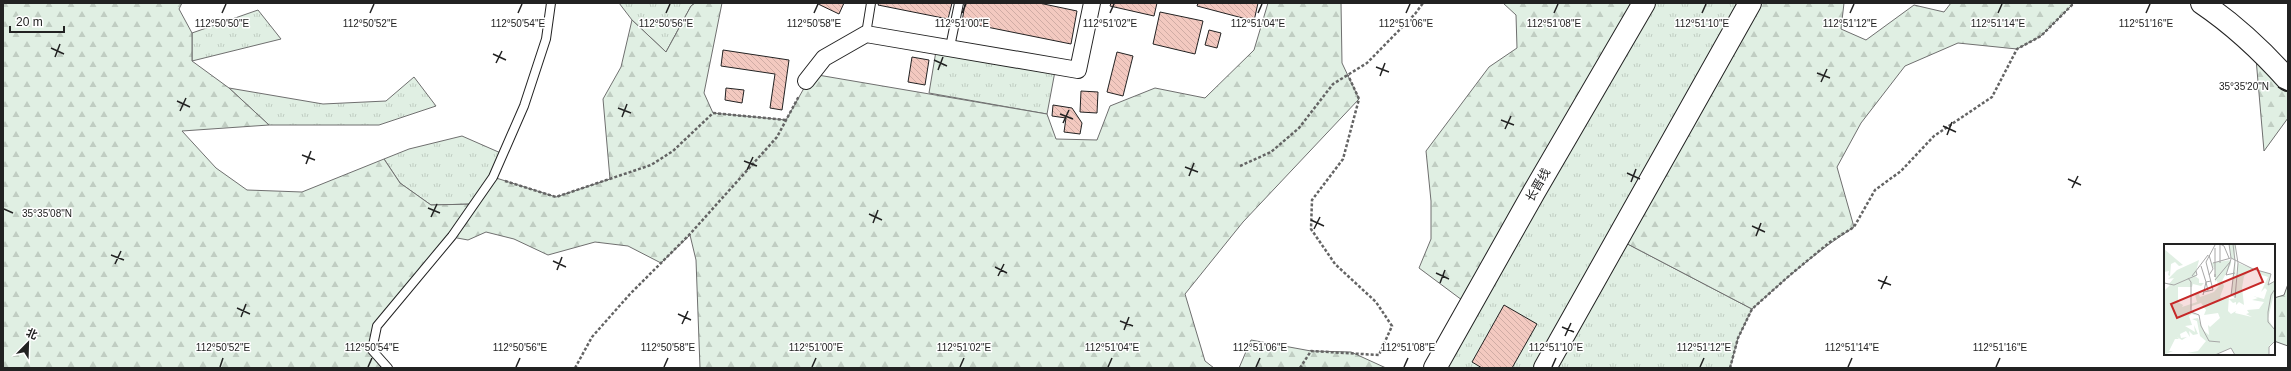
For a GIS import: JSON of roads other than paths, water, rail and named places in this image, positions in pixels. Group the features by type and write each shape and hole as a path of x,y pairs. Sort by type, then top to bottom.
{"main road":[{"name":"长晋线","path":"1435,368 1534,192 1644,3"},
{"path":"1545,368 1750,3"},
{"path":"2202,3 2215,12 2273,64 2288,80"}],"street":[{"path":"806,81 824,58 866,34 950,47 1078,70 1092,3"}],"lane":[{"path":"388,368 372,350 377,326 452,236 493,177 524,106 546,38 551,3"},
{"path":"866,34 871,3"},
{"path":"950,47 959,3"}]}
